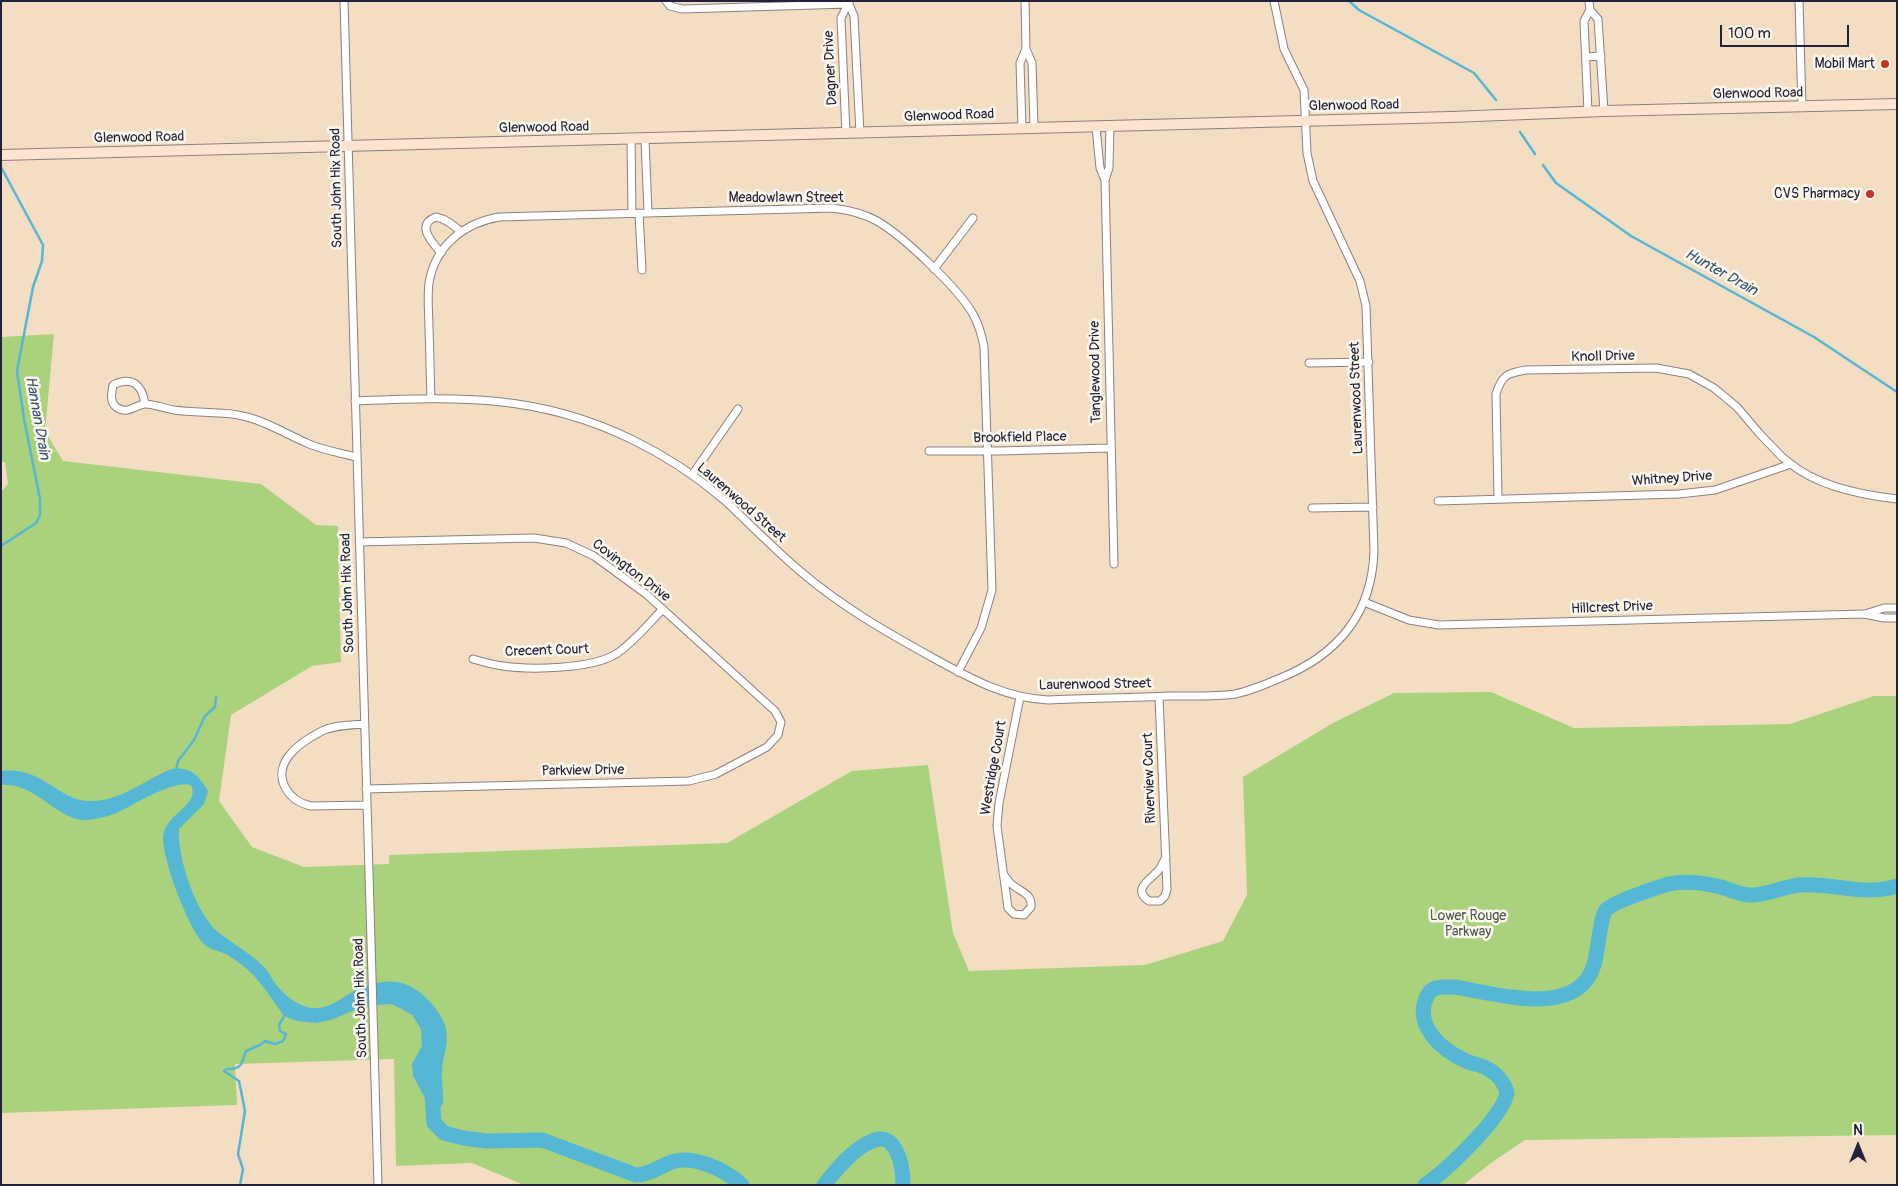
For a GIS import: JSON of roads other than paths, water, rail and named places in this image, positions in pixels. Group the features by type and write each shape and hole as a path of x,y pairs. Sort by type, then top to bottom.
{"street":[{"name":"South John Hix Road","path":"344,1 378,1185"},
{"path":"1025,1 1026,50 1032,63 1034,128"},
{"name":"Laurenwood Street","path":"355,400 431,398 498,400 569,415 598,424 631,439 692,474 799,570 834,598 886,632 989,688 1020,697 1048,700 1159,697 1236,694 1285,677 1318,660 1332,648 1351,626 1364,602 1374,568 1369,362 1364,292 1314,181 1307,153 1304,90 1284,49 1274,1"},
{"path":"1589,1 1590,10 1598,19 1604,112"},
{"path":"1800,1 1802,107"},
{"path":"666,2 682,9 849,3"},
{"name":"Dagner Drive","path":"849,3 854,16 860,133"},
{"name":"Dagner Drive","path":"846,134 841,18 849,3"},
{"path":"1588,112 1584,20 1590,10"},
{"path":"1022,128 1020,63 1026,50"},
{"path":"1586,57 1601,56"},
{"name":"Glenwood Road","path":"1,155 631,140 1897,104"},
{"name":"Tanglewood Drive","path":"1104,180 1108,168 1110,126"},
{"name":"Tanglewood Drive","path":"1096,127 1100,168 1104,180 1114,564"},
{"path":"645,139 648,213"},
{"path":"631,140 635,213 642,270"},
{"name":"Meadowlawn Street","path":"431,398 429,289 431,276 441,253 450,241 460,231 486,220 499,217 832,208 868,217 885,226 934,269 966,302 981,333 986,361 992,590 981,628 958,672"},
{"path":"441,253 427,236 427,222 431,219 440,218 449,222 460,231"},
{"path":"934,269 973,218"},
{"path":"1309,363 1369,362"},
{"name":"Knoll Drive","path":"1498,498 1496,394 1501,380 1508,374 1526,370 1656,368 1689,374 1714,388 1737,407 1764,439 1792,464"},
{"path":"145,404 141,388 135,383 127,380 113,385 112,401 116,406 124,410 133,410 145,404 174,410 224,413 249,417 278,428 310,444 356,457"},
{"path":"692,474 738,409"},
{"name":"Brookfield Place","path":"930,451 1110,448"},
{"path":"1792,464 1799,470 1847,490 1897,498"},
{"name":"Whitney Drive","path":"1438,501 1679,494 1715,490 1792,464"},
{"path":"1312,508 1373,507"},
{"name":"Covington Drive","path":"359,542 534,538 556,540 576,546 594,556 646,594 663,609 775,711 780,718 781,727"},
{"name":"Hillcrest Drive","path":"1364,602 1409,620 1439,626 1864,614 1884,618 1897,618"},
{"name":"Hillcrest Drive","path":"1864,614 1884,608 1897,608"},
{"name":"Crecent Court","path":"473,659 503,666 520,667 580,666 591,664 614,655 626,646 663,609"},
{"name":"Westridge Court","path":"1003,873 1013,885 1029,896 1031,907 1024,914 1014,914 1008,908 1003,873 997,826 998,811 1020,697"},
{"name":"Riverview Court","path":"1159,697 1166,857 1165,896 1156,902 1149,900 1144,896 1142,887 1160,868 1166,857"},
{"path":"364,724 334,727 312,736 289,756 283,766 282,775 283,784 288,794 303,804 311,806 366,805"},
{"name":"Parkview Drive","path":"366,789 688,781 716,774 767,747 776,740 781,727"}],"water":[{"path":"171,769 184,769 194,773 208,791 204,804 179,829 181,855 196,900 211,925 259,962 286,995 306,1007 319,1008 332,1004 363,987 382,982 391,982 408,985 415,989 436,1009 445,1025 447,1041 442,1070 443,1104 434,1114 413,1076 412,1064 422,1046 421,1029 412,1015 391,1004 364,1006 331,1020 316,1023 297,1021 284,1016 247,969 228,955 206,946 198,936 178,894 167,862 163,838 169,822 191,799 193,792 191,785 183,784 163,789 114,814 88,820 77,819 67,815 26,790 14,786 1,785 1,771 16,771 39,778 68,796 79,800 101,800 132,790"}],"waterway":[{"name":"Hunter Drain","path":"1349,1 1359,10 1474,73 1496,100"},
{"name":"Hunter Drain","path":"1520,132 1535,154"},
{"name":"Hunter Drain","path":"1543,165 1556,183 1631,236 1814,337 1897,392"},
{"name":"Hannan Drain","path":"1,167 43,245 42,261 33,287 17,371 24,419 40,499 40,515 36,523 1,546"},
{"path":"176,770 178,761 194,740 205,716 215,707 216,697"},
{"path":"1425,1185 1459,1156 1485,1129 1503,1104 1507,1093 1502,1082 1494,1073 1457,1056 1439,1044 1432,1036 1424,1017 1424,1007 1429,992 1435,988 1454,987 1533,999 1553,998 1571,992 1585,982 1594,965 1602,920 1606,910 1624,900 1672,883 1707,884 1747,895 1763,894 1799,885 1824,885 1860,890 1885,889 1897,886"},
{"path":"240,1185 243,1169 238,1154 245,1111 239,1081 224,1071 239,1066 246,1051 265,1041 275,1044 283,1041 286,1034 280,1031 279,1025 286,1013"},
{"path":"432,1094 434,1123 444,1133 486,1141 542,1140 636,1175 649,1173 678,1160 688,1160 717,1169 742,1185"},
{"path":"824,1185 857,1150 879,1139 887,1140 897,1152 902,1169 903,1185"}],"place":[{"name":"Mobil Mart","path":"1885,64"},
{"name":"CVS Pharmacy","path":"1870,194"}],"park label":[{"name":"Lower Rouge Parkway","path":"1468,924"}]}
